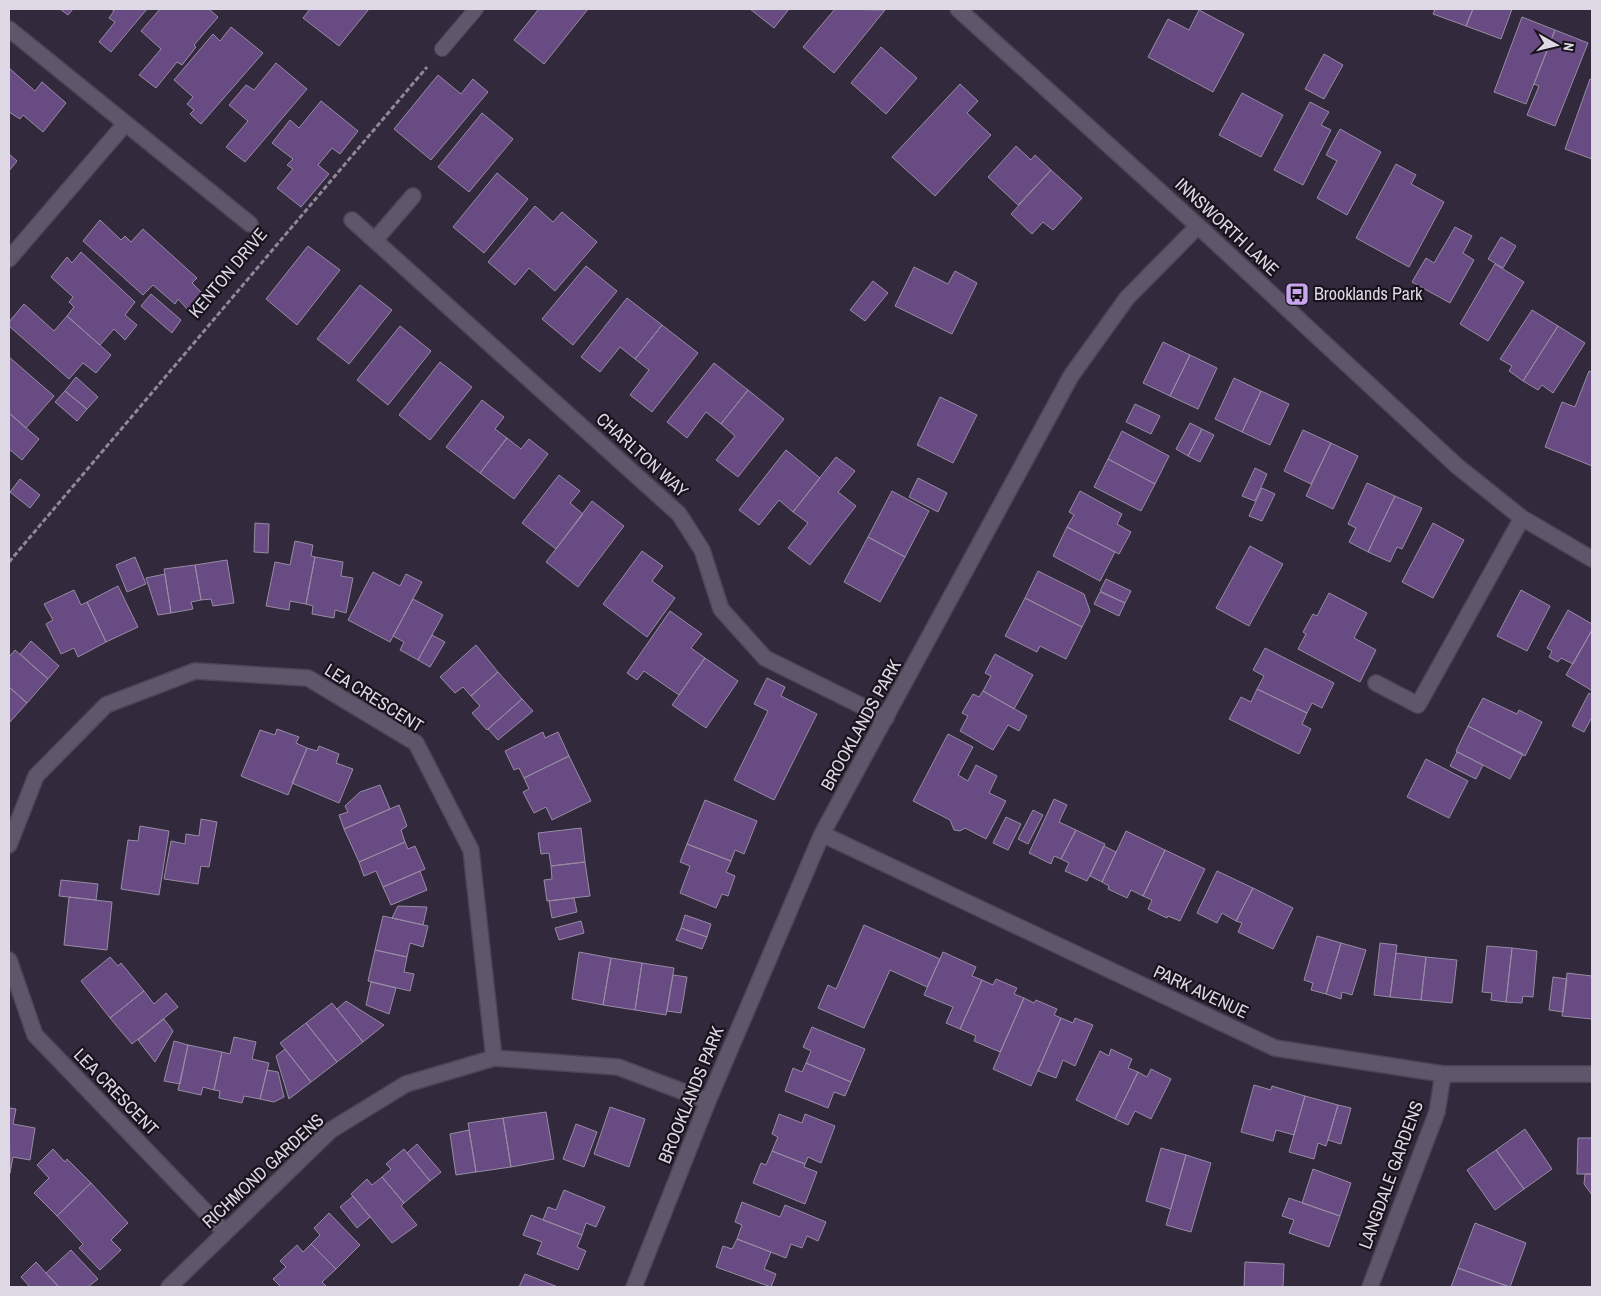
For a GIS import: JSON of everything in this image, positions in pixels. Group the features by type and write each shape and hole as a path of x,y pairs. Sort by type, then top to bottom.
{"street":[{"name":"INNSWORTH LANE","path":"958,9 1198,226 1457,466 1522,518 1592,559"},
{"path":"9,29 250,224"},
{"path":"9,259 125,124"},
{"path":"375,240 413,196"},
{"name":"CHARLTON WAY","path":"352,220 679,514 702,550 721,609 765,658 886,718"},
{"name":"BROOKLANDS PARK","path":"634,1287 708,1101 822,834 1071,376 1127,298 1198,226"},
{"path":"1376,683 1418,705 1522,518"},
{"name":"LEA CRESCENT","path":"9,844 36,776 106,705 195,671 308,678 416,743 471,850 494,1058"},
{"name":"PARK AVENUE","path":"822,834 1275,1048 1443,1074 1592,1074"},
{"name":"LEA CRESCENT","path":"9,960 35,1035 226,1232"},
{"name":"RICHMOND GARDENS","path":"169,1287 331,1130 406,1084 494,1058 618,1067 708,1101"},
{"name":"LANGDALE GARDENS","path":"1370,1287 1437,1112 1443,1074"}],"lane":[{"path":"442,50 476,9"}],"path":[{"name":"KENTON DRIVE","path":"9,562 442,50"}],"building":[{"path":"60,9 73,9 68,15"},
{"path":"111,9 147,9 111,52 99,42 115,22 109,18 114,11"},
{"path":"160,9 209,9 218,17 194,45 196,47 182,65 177,62 156,88 139,75 161,49 141,31"},
{"path":"310,9 369,9 339,46 303,18"},
{"path":"536,9 588,9 544,64 514,40 538,10"},
{"path":"750,9 789,9 774,28"},
{"path":"835,9 885,10 834,73 803,47"},
{"path":"1435,9 1473,9 1466,26 1433,14"},
{"path":"1473,9 1512,9 1501,39 1466,26"},
{"path":"1199,10 1244,34 1213,92 1148,57 1168,19 1189,30"},
{"path":"1522,17 1555,30 1526,104 1494,92"},
{"path":"231,27 263,53 201,124 190,114 194,110 187,104 193,97 174,80 213,34 220,41"},
{"path":"1555,30 1588,43 1555,126 1527,115 1539,86 1534,84"},
{"path":"881,47 917,78 886,114 851,83"},
{"path":"1324,54 1343,65 1324,99 1305,89"},
{"path":"276,63 307,89 245,162 226,147 248,121 229,105 246,85 254,90"},
{"path":"9,68 35,91 42,82 66,103 43,132 23,115 20,119 9,112"},
{"path":"438,75 461,94 473,79 488,92 431,160 394,129"},
{"path":"1590,79 1592,80 1592,159 1565,149"},
{"path":"960,84 978,101 967,113 991,135 935,196 892,157"},
{"path":"1242,93 1283,115 1261,157 1219,135"},
{"path":"321,101 358,131 340,154 332,148 318,165 329,174 301,207 277,188 293,169 287,165 293,159 272,143 290,120 299,128"},
{"path":"1310,102 1329,112 1321,125 1331,130 1303,185 1274,170"},
{"path":"482,113 513,139 469,192 438,167"},
{"path":"1340,129 1381,152 1347,215 1317,198 1337,161 1326,155"},
{"path":"1016,146 1031,160 1035,155 1051,170 1018,205 988,177"},
{"path":"9,154 17,161 9,171"},
{"path":"1396,164 1416,175 1411,184 1444,202 1409,267 1356,238"},
{"path":"1051,170 1082,198 1053,230 1043,222 1032,234 1011,214"},
{"path":"497,173 528,199 484,253 453,227"},
{"path":"535,206 553,222 562,212 597,242 555,291 529,268 515,285 488,262"},
{"path":"100,220 121,240 125,236 131,242 143,229 197,278 192,283 202,293 188,310 178,299 175,304 153,285 143,295 83,241"},
{"path":"1455,227 1472,236 1463,253 1474,260 1450,303 1412,282 1426,258 1434,263"},
{"path":"1501,237 1516,246 1503,268 1488,259"},
{"path":"308,246 340,270 297,325 266,299"},
{"path":"81,252 135,302 125,315 137,325 125,340 114,329 100,345 67,316 74,307 69,302 73,297 51,277 67,257 72,263"},
{"path":"1495,264 1524,282 1488,341 1460,324"},
{"path":"586,266 617,291 573,345 542,319"},
{"path":"914,267 948,284 955,271 977,283 952,334 895,306"},
{"path":"873,281 888,293 865,321 850,310"},
{"path":"360,285 392,310 349,364 317,339"},
{"path":"151,294 181,320 172,333 141,306"},
{"path":"627,298 662,325 635,359 620,347 600,372 581,357"},
{"path":"24,304 54,331 67,316 111,355 96,373 83,363 69,379 9,326 9,322"},
{"path":"1532,310 1558,326 1523,381 1509,371 1512,366 1500,359"},
{"path":"662,325 698,353 652,412 630,395 649,370 635,359"},
{"path":"400,326 431,351 388,405 357,380"},
{"path":"1558,326 1585,343 1553,393 1542,385 1538,390 1523,381"},
{"path":"1163,342 1190,355 1170,396 1143,383"},
{"path":"1190,355 1217,368 1198,409 1170,396"},
{"path":"9,357 54,396 26,428 9,413"},
{"path":"440,362 472,387 430,440 399,415"},
{"path":"714,363 748,390 721,424 706,412 687,438 667,422"},
{"path":"1589,371 1592,372 1592,466 1545,447 1562,402 1575,407"},
{"path":"76,377 98,397 87,409 65,391"},
{"path":"1234,378 1261,391 1242,432 1215,419"},
{"path":"748,390 784,419 738,477 716,460 735,436 721,424"},
{"path":"65,391 87,409 77,421 55,402"},
{"path":"1261,391 1289,404 1270,445 1242,432"},
{"path":"940,397 977,415 953,463 917,445"},
{"path":"482,400 504,417 495,429 507,438 480,473 446,447"},
{"path":"1135,404 1160,416 1151,434 1126,422"},
{"path":"9,413 39,439 22,460 9,449"},
{"path":"1190,423 1202,429 1188,456 1176,449"},
{"path":"1202,429 1214,435 1200,462 1188,456"},
{"path":"1303,430 1331,443 1311,484 1284,471"},
{"path":"1122,431 1169,456 1155,484 1108,459"},
{"path":"507,438 521,449 529,439 548,454 514,499 480,473"},
{"path":"1331,443 1358,456 1333,509 1306,496"},
{"path":"786,450 820,478 793,512 779,500 759,525 739,510"},
{"path":"836,457 855,471 838,492 856,506 810,565 788,548 808,523 793,512"},
{"path":"1108,459 1155,484 1141,511 1094,487"},
{"path":"1255,468 1267,474 1255,501 1242,496"},
{"path":"559,475 580,491 570,503 583,514 556,549 522,523"},
{"path":"918,478 947,493 938,512 909,497"},
{"path":"20,479 40,495 30,508 10,492"},
{"path":"1367,483 1395,496 1368,552 1349,542 1356,528 1348,524"},
{"path":"1262,488 1275,494 1262,521 1249,516"},
{"path":"892,491 929,511 905,557 868,537"},
{"path":"1080,491 1122,514 1117,524 1131,532 1119,554 1067,527 1074,515 1069,512"},
{"path":"1395,496 1422,508 1402,549 1397,547 1390,562 1368,552"},
{"path":"592,501 624,526 578,587 546,562"},
{"path":"255,523 269,524 268,553 254,552"},
{"path":"1433,523 1464,540 1433,598 1402,582"},
{"path":"1067,527 1115,552 1100,581 1053,556"},
{"path":"868,537 905,557 880,602 844,582"},
{"path":"295,541 313,545 311,556 315,557 306,604 290,601 289,610 266,606 275,562 290,565"},
{"path":"1250,546 1283,564 1249,626 1216,608"},
{"path":"642,551 663,566 652,581 675,598 647,637 603,604"},
{"path":"135,557 146,584 127,592 116,565"},
{"path":"315,557 343,562 341,576 353,578 346,613 335,610 334,618 312,614 313,606 306,604"},
{"path":"227,560 234,603 213,606 211,599 201,600 195,565"},
{"path":"195,565 201,600 191,602 193,609 171,613 164,569"},
{"path":"1038,571 1084,594 1090,611 1082,627 1025,598"},
{"path":"373,572 400,586 406,574 422,582 390,642 348,620"},
{"path":"165,574 171,613 158,615 146,578"},
{"path":"1106,579 1131,591 1125,603 1100,591"},
{"path":"118,586 138,627 106,642 87,602"},
{"path":"74,590 81,605 87,602 106,642 78,657 74,648 61,654 46,624 53,620 44,604"},
{"path":"1521,590 1550,606 1527,651 1497,636"},
{"path":"1100,592 1125,603 1119,616 1094,604"},
{"path":"1329,593 1367,613 1354,638 1376,650 1360,682 1298,649 1306,634 1303,632 1313,614 1317,616"},
{"path":"1025,598 1082,627 1066,659 1040,646 1037,652 1005,636"},
{"path":"413,599 443,615 418,660 400,650 404,642 393,636"},
{"path":"1568,610 1592,624 1592,630 1573,664 1561,658 1558,662 1549,657 1552,651 1547,648"},
{"path":"670,611 702,634 691,648 705,658 679,695 644,671 637,680 627,673"},
{"path":"1592,630 1592,688 1591,690 1566,675"},
{"path":"432,635 445,642 430,667 418,660"},
{"path":"31,641 59,666 48,679 20,654"},
{"path":"476,645 498,672 471,696 463,687 455,693 440,677"},
{"path":"1265,648 1334,683 1322,708 1312,703 1307,713 1257,689 1264,676 1253,670"},
{"path":"15,650 48,679 27,703 9,687 9,657"},
{"path":"995,654 1033,675 1014,709 983,691 991,676 985,673"},
{"path":"705,658 738,681 706,728 672,705"},
{"path":"498,672 522,699 487,730 472,713 480,706 471,696"},
{"path":"767,678 785,687 781,696 817,714 774,800 734,780 768,711 754,704"},
{"path":"9,687 27,703 9,723"},
{"path":"1257,689 1307,713 1302,724 1311,729 1299,754 1229,719 1241,697 1251,702"},
{"path":"983,691 1027,716 1019,731 1008,725 993,750 960,731 968,716 962,713 973,694 979,697"},
{"path":"1589,693 1592,695 1592,717 1584,732 1572,726"},
{"path":"1483,698 1517,714 1519,710 1542,722 1525,756 1468,726"},
{"path":"522,699 533,711 498,740 488,729"},
{"path":"1468,726 1523,754 1510,779 1456,751"},
{"path":"277,729 299,737 296,743 307,748 288,795 241,776 260,730 275,735"},
{"path":"543,732 545,738 558,732 569,756 524,778 519,768 514,770 505,751"},
{"path":"948,734 973,747 958,775 968,781 976,765 997,776 989,793 1006,801 986,839 965,828 960,831 954,830 950,820 913,801"},
{"path":"319,746 339,754 336,763 353,769 339,803 292,783 307,748 317,751"},
{"path":"1457,752 1483,765 1476,779 1450,766"},
{"path":"569,756 591,801 552,820 546,807 534,813 523,792 529,789 524,778"},
{"path":"1426,759 1468,781 1449,818 1407,797"},
{"path":"380,785 390,809 344,829 339,815 348,812 345,806 360,792"},
{"path":"1054,799 1067,805 1059,822 1076,830 1061,859 1054,856 1051,864 1029,853"},
{"path":"705,800 757,821 744,854 735,850 731,861 687,844"},
{"path":"399,805 407,826 401,830 405,842 359,862 344,829"},
{"path":"1033,810 1043,815 1028,844 1018,839"},
{"path":"1006,817 1021,824 1008,850 993,843"},
{"path":"201,819 217,822 209,867 201,866 198,884 164,879 171,841 185,844 186,834 199,836"},
{"path":"140,826 169,831 159,895 121,889 128,840 138,841"},
{"path":"581,828 585,862 551,866 549,853 541,854 538,833"},
{"path":"1076,830 1105,844 1087,881 1065,871 1069,863 1061,859"},
{"path":"1126,831 1165,850 1143,896 1131,890 1127,898 1108,889 1109,886 1102,882"},
{"path":"405,842 408,849 415,846 425,869 383,887 376,871 364,876 359,862"},
{"path":"687,844 731,861 726,872 735,876 728,896 722,894 716,908 680,893 690,866 680,862"},
{"path":"1104,846 1116,852 1102,882 1090,876"},
{"path":"1165,850 1205,869 1180,921 1168,916 1167,918 1148,909 1152,900 1143,896"},
{"path":"585,862 590,896 547,901 544,880 552,879 551,866"},
{"path":"420,871 427,890 391,905 383,887"},
{"path":"1217,871 1253,888 1236,921 1222,913 1217,923 1197,913"},
{"path":"61,880 98,884 96,900 59,896"},
{"path":"1253,888 1293,908 1273,949 1238,932 1242,923 1236,921"},
{"path":"69,897 112,902 107,950 64,945"},
{"path":"574,898 577,912 552,918 549,901"},
{"path":"398,906 427,907 423,925 392,918"},
{"path":"685,915 711,924 707,937 681,928"},
{"path":"383,916 428,926 423,947 410,943 407,957 375,950"},
{"path":"581,921 584,933 559,940 555,928"},
{"path":"864,925 940,959 927,987 890,970 864,1028 818,1008 828,985 836,989"},
{"path":"681,928 707,937 702,949 676,940"},
{"path":"1317,936 1341,943 1326,994 1311,990 1313,983 1304,980"},
{"path":"1341,943 1366,950 1352,995 1342,992 1341,999 1326,994"},
{"path":"1380,943 1397,945 1390,997 1374,995"},
{"path":"1487,946 1512,948 1506,1002 1491,1000 1492,993 1482,992"},
{"path":"1512,948 1537,951 1533,997 1523,996 1522,1003 1506,1002"},
{"path":"375,950 407,957 404,972 414,974 410,991 368,981"},
{"path":"579,952 611,958 603,1005 572,999"},
{"path":"943,952 976,967 972,976 982,980 960,1029 946,1023 953,1007 924,995"},
{"path":"1396,953 1426,957 1421,1000 1390,997"},
{"path":"110,957 118,966 121,963 144,991 110,1018 81,981"},
{"path":"1426,957 1457,960 1452,1003 1421,1000"},
{"path":"611,958 642,963 635,1010 603,1005"},
{"path":"642,963 674,968 666,1015 635,1010"},
{"path":"1567,973 1592,976 1592,1019 1562,1016"},
{"path":"673,975 687,977 681,1013 667,1011"},
{"path":"1553,977 1567,979 1563,1012 1549,1010"},
{"path":"996,979 1017,988 1014,994 1024,998 1000,1052 974,1041 976,1036 960,1029 982,980 993,985"},
{"path":"371,982 396,988 389,1014 366,1005"},
{"path":"144,991 154,1004 166,993 178,1007 132,1044 110,1018"},
{"path":"1024,998 1034,1003 1036,1000 1057,1009 1054,1015 1061,1018 1031,1086 993,1069"},
{"path":"346,1001 384,1025 363,1042 337,1009"},
{"path":"332,1003 363,1042 337,1062 306,1023"},
{"path":"1061,1018 1073,1023 1075,1018 1093,1025 1075,1066 1063,1060 1056,1078 1038,1071"},
{"path":"164,1019 173,1031 155,1062 138,1040"},
{"path":"306,1023 337,1062 311,1082 280,1043"},
{"path":"812,1027 865,1049 851,1082 806,1063 811,1051 803,1047"},
{"path":"234,1037 256,1042 252,1059 269,1063 260,1099 244,1096 242,1103 219,1098 220,1091 214,1090 222,1052 230,1054"},
{"path":"174,1041 188,1045 180,1084 164,1081"},
{"path":"188,1045 222,1052 214,1090 203,1087 201,1095 178,1090"},
{"path":"285,1049 311,1082 289,1099 276,1056"},
{"path":"1111,1049 1132,1059 1128,1068 1138,1072 1115,1119 1076,1100 1100,1051 1109,1056"},
{"path":"806,1063 851,1082 845,1096 834,1092 828,1108 785,1091 793,1068 802,1072"},
{"path":"1151,1069 1171,1079 1151,1119 1135,1111 1128,1125 1115,1119 1138,1072 1147,1077"},
{"path":"267,1070 278,1072 284,1097 274,1102 260,1099"},
{"path":"1254,1085 1271,1090 1272,1086 1305,1096 1294,1135 1276,1130 1273,1141 1241,1132"},
{"path":"1305,1096 1338,1105 1326,1146 1318,1143 1314,1159 1289,1152"},
{"path":"1338,1105 1351,1108 1341,1144 1328,1140"},
{"path":"610,1107 645,1119 629,1167 594,1154"},
{"path":"9,1108 16,1109 13,1124 35,1128 30,1160 13,1157 10,1173"},
{"path":"546,1112 554,1159 511,1167 503,1118"},
{"path":"779,1114 802,1123 805,1114 835,1126 821,1163 808,1157 805,1164 772,1151 778,1137 772,1134"},
{"path":"503,1118 511,1167 476,1172 468,1123"},
{"path":"576,1124 597,1132 584,1167 563,1159"},
{"path":"1525,1129 1552,1169 1524,1189 1496,1150"},
{"path":"469,1130 476,1172 456,1175 450,1134"},
{"path":"1578,1138 1592,1138 1592,1174 1577,1174"},
{"path":"417,1144 441,1172 430,1181 407,1153"},
{"path":"1161,1148 1186,1155 1171,1209 1146,1201"},
{"path":"53,1149 65,1162 67,1159 91,1183 57,1216 34,1193 49,1178 37,1165"},
{"path":"404,1149 430,1181 404,1203 382,1177 391,1169 386,1164"},
{"path":"1496,1150 1524,1189 1495,1210 1467,1170"},
{"path":"772,1151 805,1164 804,1167 817,1172 805,1204 753,1183 761,1163 766,1165"},
{"path":"1186,1155 1211,1163 1191,1232 1166,1225"},
{"path":"1313,1169 1351,1183 1340,1216 1302,1203"},
{"path":"1585,1174 1592,1174 1592,1195 1584,1184"},
{"path":"382,1177 404,1203 401,1206 417,1225 392,1243 351,1194 367,1179 372,1185"},
{"path":"91,1183 128,1223 111,1240 121,1250 100,1270 79,1248 83,1244 57,1216"},
{"path":"564,1190 605,1207 596,1227 586,1223 582,1235 543,1220 548,1207 556,1210"},
{"path":"353,1196 370,1217 357,1228 340,1207"},
{"path":"1289,1198 1340,1216 1329,1247 1289,1233 1294,1220 1282,1216"},
{"path":"742,1202 780,1217 785,1205 826,1222 818,1241 807,1236 802,1248 791,1244 786,1258 737,1239 742,1225 735,1222"},
{"path":"329,1213 360,1245 336,1269 311,1244 320,1235 314,1228"},
{"path":"531,1215 582,1235 577,1247 586,1251 578,1270 537,1254 542,1242 523,1235"},
{"path":"1475,1223 1526,1243 1510,1287 1458,1268"},
{"path":"737,1239 771,1252 764,1269 776,1274 771,1287 716,1267 723,1246 732,1249"},
{"path":"311,1244 336,1269 322,1282 327,1287 281,1287 273,1279 286,1267 280,1261 297,1245 303,1252"},
{"path":"71,1250 98,1279 88,1287 59,1287 46,1273"},
{"path":"36,1262 59,1287 30,1287 21,1277"},
{"path":"1245,1262 1284,1264 1283,1287 1244,1287"},
{"path":"1458,1268 1509,1287 1451,1287"},
{"path":"525,1274 558,1287 519,1287"}],"place":[{"name":"Brooklands Park","path":"1297,294"}]}
